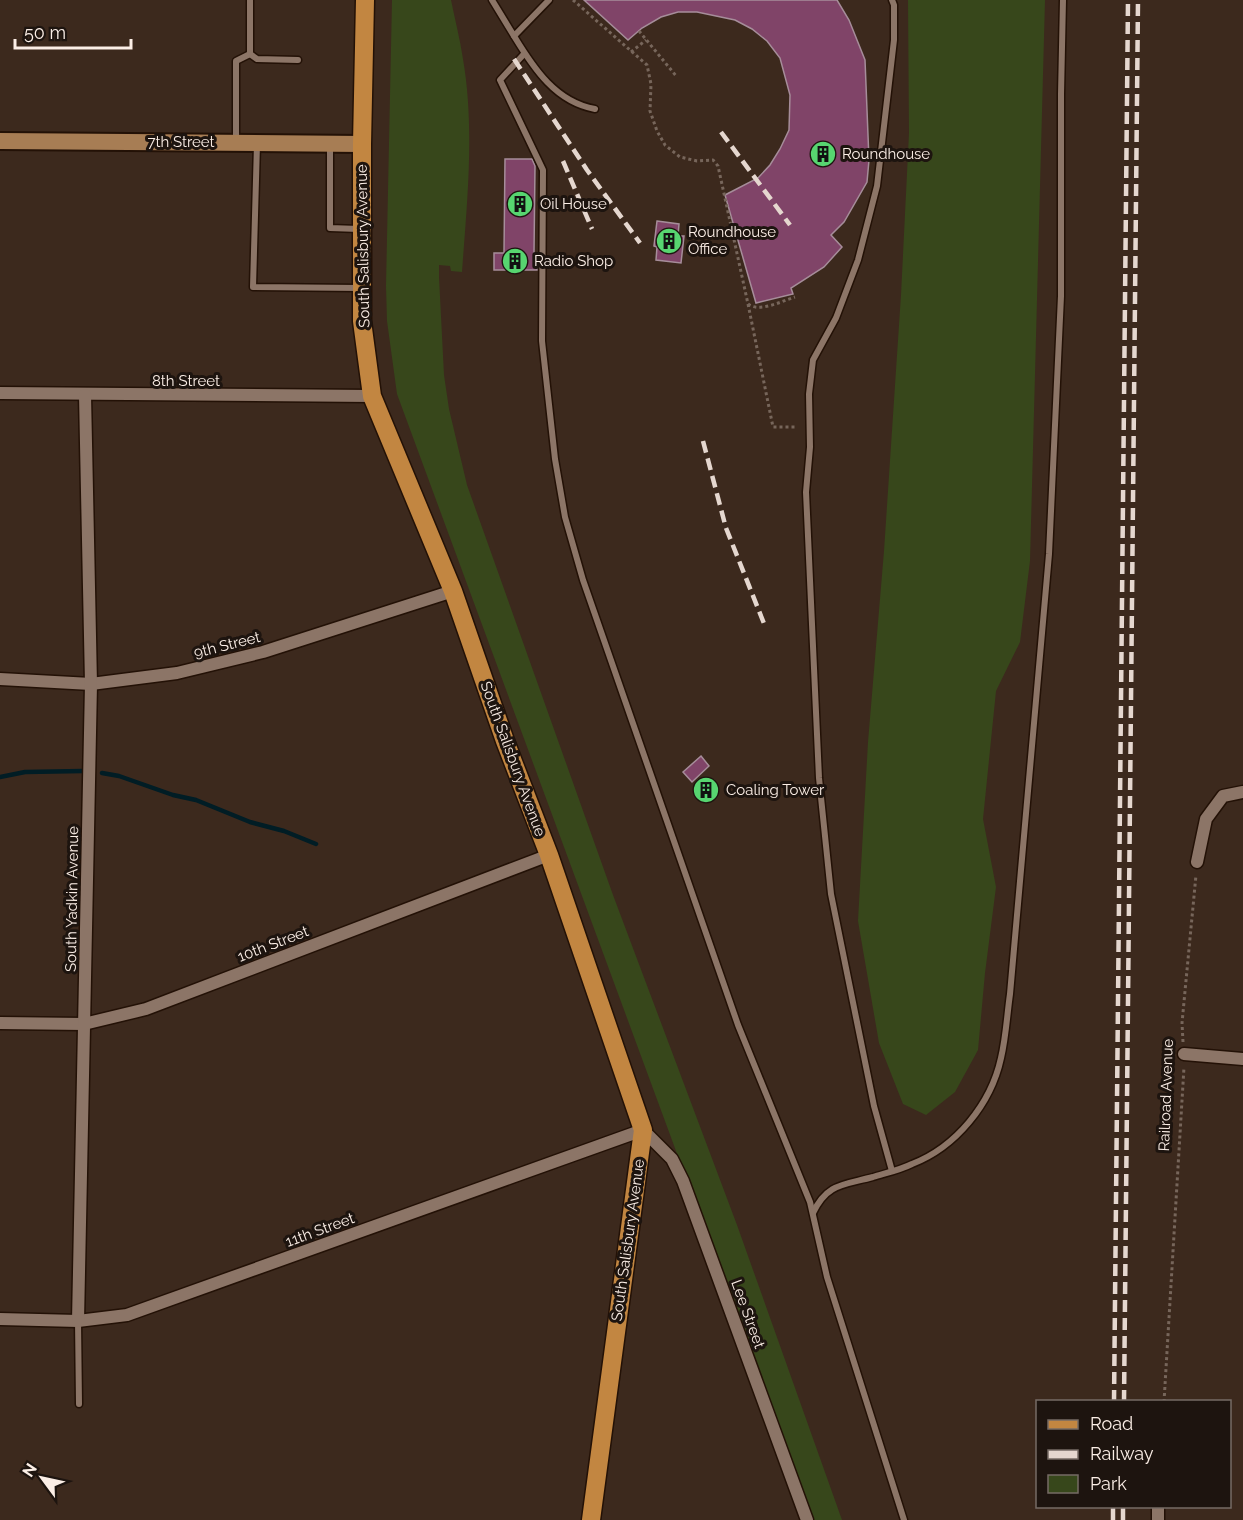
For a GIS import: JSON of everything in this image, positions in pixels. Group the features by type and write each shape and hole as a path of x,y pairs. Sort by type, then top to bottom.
{"main road":[{"name":"South Salisbury Avenue","path":"365,0 362,321 372,396 453,591 505,741 549,855 643,1130 591,1520"}],"street":[{"name":"7th Street","path":"0,141 362,144"},
{"name":"8th Street","path":"0,393 372,396"},
{"name":"South Yadkin Avenue","path":"78,1321 91,684 86,395"},
{"name":"9th Street","path":"0,679 91,684 177,673 263,652 453,591"},
{"path":"1197,862 1206,819 1223,796 1243,792"},
{"name":"10th Street","path":"0,1023 84,1024 146,1009 549,855"},
{"path":"1184,1054 1243,1059"},
{"name":"11th Street","path":"0,1319 78,1321 127,1315 643,1130"},
{"name":"Lee Street","path":"643,1130 672,1159 683,1181 807,1520"}],"lane":[{"path":"250,0 250,54"},
{"path":"492,0 524,54 548,84 566,99 580,106 595,109"},
{"path":"514,36 549,0"},
{"path":"892,0 894,40 877,186 858,260 836,318 813,360 809,394 810,447 806,492 819,778 831,894 871,1095 892,1171"},
{"path":"813,1214 820,1200 829,1191 912,1165 932,1155 957,1135 974,1116 991,1088 1001,1059 1010,994 1049,554 1061,296 1063,0"},
{"path":"250,54 257,59 298,60"},
{"path":"236,143 236,61 250,54"},
{"path":"524,54 500,80 543,170 542,341 555,459 565,517 586,591 738,1025 810,1202 827,1277 904,1520"},
{"path":"257,143 252,287 362,288"},
{"path":"330,144 330,228 362,229"},
{"name":"South Yadkin Avenue","path":"78,1321 79,1404"}],"path":[{"path":"573,0 647,65 650,74 650,111 665,145 680,157 697,161 712,160 718,166 773,427 795,427"},
{"path":"639,31 677,77"},
{"path":"632,52 646,40"},
{"path":"748,304 759,308 795,297"},
{"name":"Railroad Avenue","path":"1164,1400 1184,1054 1182,1023 1197,862"}],"green space":[{"path":"392,0 451,0 463,59 467,85 469,139 462,272 451,271 450,266 439,265 439,277 444,375 449,409 467,485 613,895 737,1225 842,1520 810,1520 397,394 387,321 386,286"},
{"path":"908,0 1045,0 1030,561 1020,642 996,691 983,819 996,887 978,1050 955,1092 926,1115 903,1104 879,1043 858,921 868,742 884,551 901,295 909,133"}],"building":[{"name":"Roundhouse","path":"584,0 837,0 849,20 865,60 869,160 867,182 844,222 831,235 842,247 824,267 791,288 793,294 756,303 725,195 758,178 770,165 789,130 790,95 780,58 767,41 752,29 735,20 697,12 678,12 661,17 642,28 628,40"},
{"name":"Oil House","path":"505,159 532,159 535,166 534,253 537,253 537,270 494,270 494,253 504,253"},
{"name":"Roundhouse Office","path":"657,221 679,224 678,236 684,236 681,263 656,260 657,247 654,246"},
{"path":"701,756 709,766 692,782 683,772"}],"waterway":[{"path":"0,777 25,772 83,771"},
{"path":"102,773 119,776 173,795 196,800 250,822 284,831 316,844"}],"railway":[{"path":"1114,1400 1128,0"},
{"path":"1124,1400 1138,0"},
{"path":"514,59 587,170 640,243"},
{"path":"721,132 790,225"},
{"path":"563,161 592,229"},
{"path":"703,441 726,528 765,626"},
{"path":"1113,1508 1113,1520"},
{"path":"1123,1508 1123,1520"}],"place":[{"name":"Roundhouse","path":"823,154"},
{"name":"Oil House","path":"520,204"},
{"name":"Roundhouse Office","path":"669,241"},
{"name":"Radio Shop","path":"515,261"},
{"name":"Coaling Tower","path":"706,790"}]}
